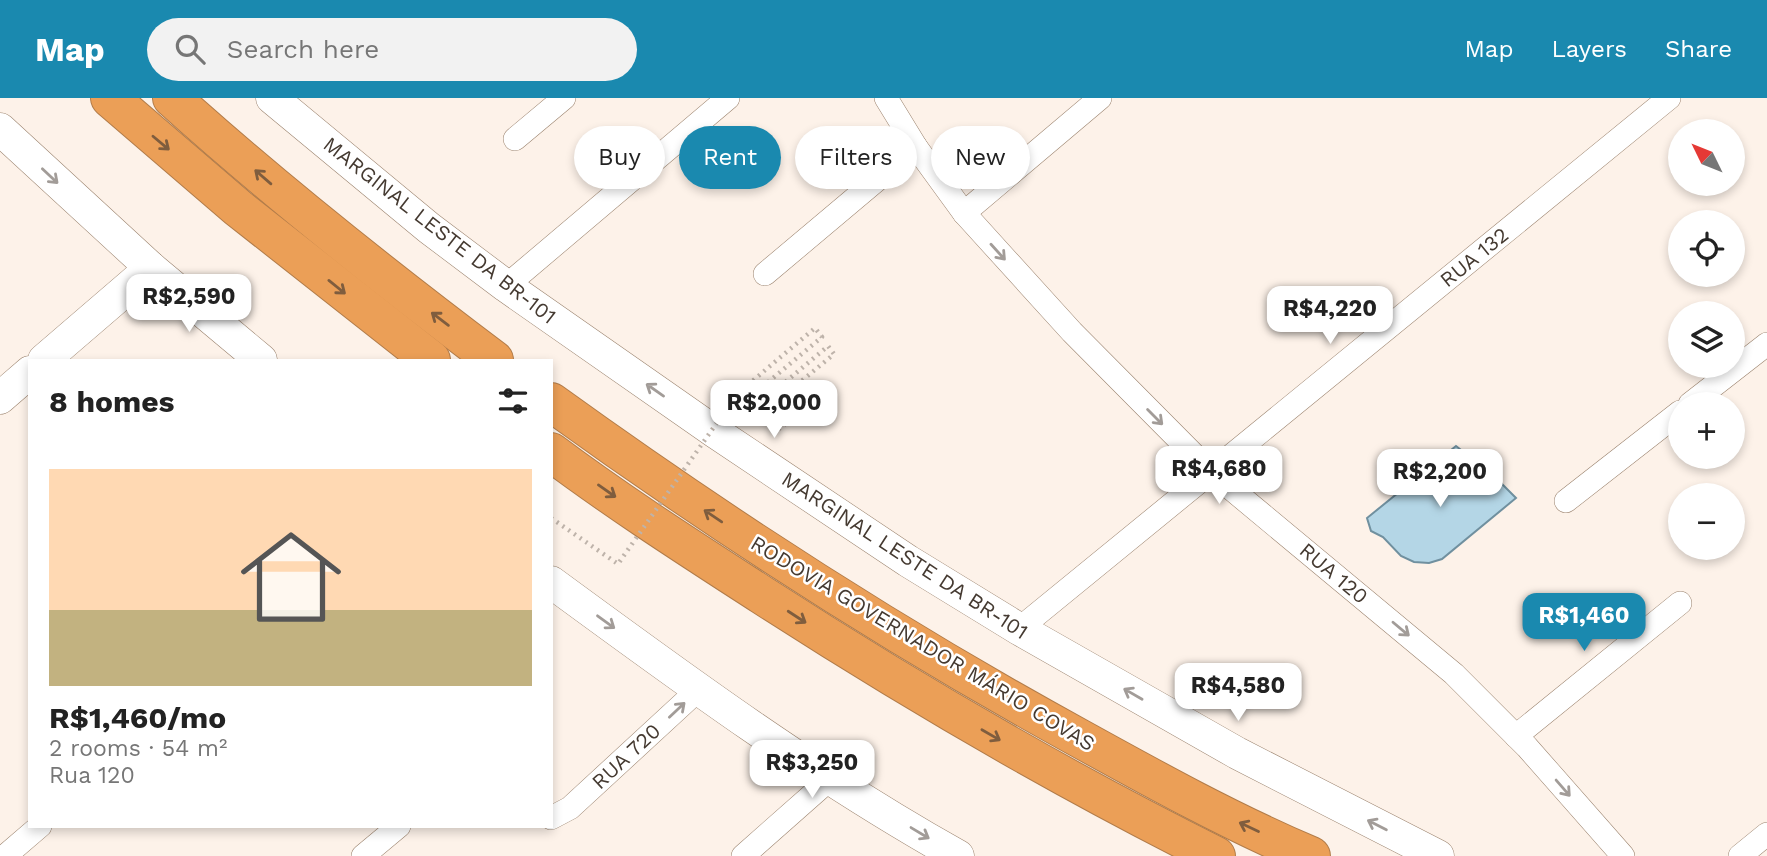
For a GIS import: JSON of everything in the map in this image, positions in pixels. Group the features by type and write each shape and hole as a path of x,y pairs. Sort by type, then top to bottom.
{"highway":[{"path":"110,98 238,208 430,359"},
{"path":"172,98 400,289 493,359"},
{"name":"RODOVIA GOVERNADOR MÁRIO COVAS","path":"553,403 713,516 936,656 1148,776 1311,856"},
{"name":"RODOVIA GOVERNADOR MÁRIO COVAS","path":"553,453 634,510 845,648 1076,784 1216,856"}],"main road":[{"name":"MARGINAL LESTE DA BR-101","path":"272,98 429,228 506,286 908,561 1019,629 1237,752 1437,856"},
{"path":"0,129 151,268 260,359"},
{"path":"45,359 151,268"},
{"path":"0,398 28,374"},
{"path":"553,583 698,690 829,780 958,856"}],"street":[{"path":"515,139 564,98"},
{"path":"506,286 727,98"},
{"name":"RUA 120","path":"886,98 903,126"},
{"path":"964,213 1100,98"},
{"name":"RUA 132","path":"1019,629 1669,98"},
{"name":"RUA 120","path":"917,148 964,213 1072,332 1211,472 1454,674 1516,736 1623,856"},
{"path":"765,274 866,189"},
{"path":"1705,392 1767,344"},
{"path":"1566,501 1668,421"},
{"path":"1516,736 1680,603"},
{"name":"RUA 720","path":"553,817 570,808 698,690"},
{"path":"743,856 829,780"},
{"path":"5,856 38,828"},
{"path":"363,856 397,828"},
{"path":"1740,856 1767,834"}],"path":[{"path":"553,519 618,564 737,394 815,328 822,337 749,398 756,407 828,346 834,354 762,414 769,422 809,389 816,398 771,436"}],"building":[{"path":"1456,446 1494,476 1516,498 1442,559 1429,563 1414,562 1401,556 1383,537 1371,531 1367,518"}]}
